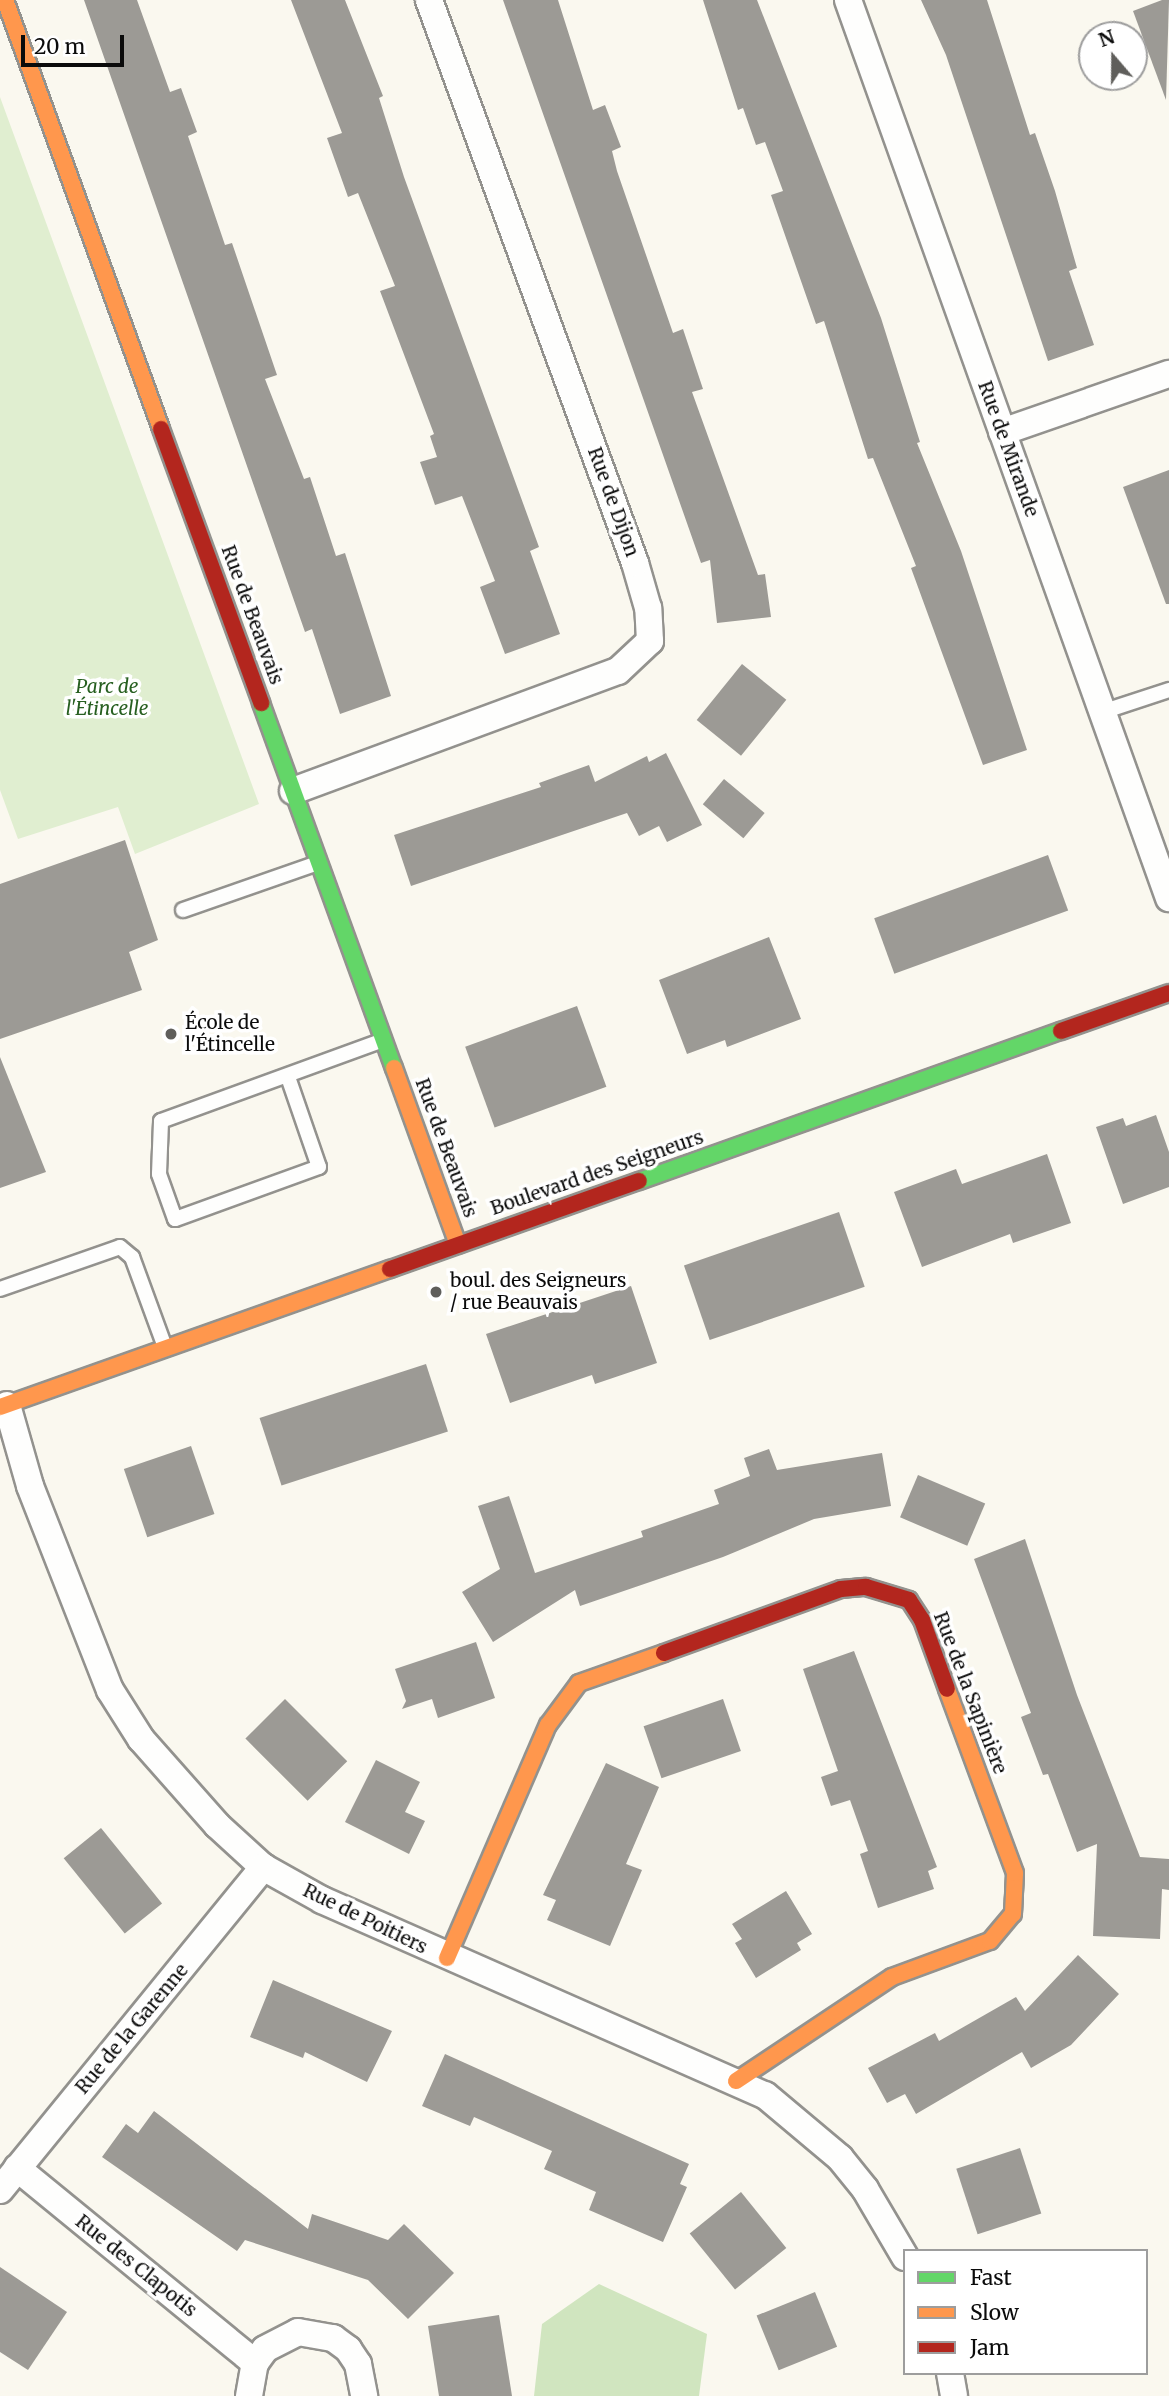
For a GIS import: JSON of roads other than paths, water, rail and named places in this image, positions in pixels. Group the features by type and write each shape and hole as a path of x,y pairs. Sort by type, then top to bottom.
{"street":[{"name":"Rue de Beauvais","path":"5,0 458,1245"},
{"name":"Rue de Dijon","path":"293,791 618,671 650,641 648,608 635,563 429,0"},
{"name":"Rue de Mirande","path":"848,0 1169,898"},
{"path":"1002,432 1169,374"},
{"name":"Boulevard des Seigneurs","path":"3,1406 1169,993"},
{"name":"Rue de Poitiers","path":"3,1406 30,1486 110,1690 141,1738 217,1825 263,1867 447,1958 736,2081 791,2113 840,2158 865,2189 903,2254"},
{"name":"Rue de la Sapinière","path":"447,1958 548,1725 579,1683 841,1588 866,1587 908,1600 922,1620 1015,1874 1013,1914 990,1941 892,1977 736,2081"},
{"name":"Rue de la Garenne","path":"0,2190 263,1867"},
{"name":"Rue des Clapotis","path":"18,2168 255,2363"},
{"path":"249,2396 255,2363 281,2338 316,2333 348,2349 358,2364 363,2396"},
{"path":"950,2375 954,2396"}],"lane":[{"path":"1102,712 1169,690"},
{"path":"183,910 319,863"},
{"path":"288,1077 319,1167 175,1219 159,1174 161,1121 384,1040"},
{"path":"0,1289 120,1247 132,1257 166,1348"}],"place":[{"name":"École de l'Étincelle","path":"171,1034"},
{"name":"boul. des Seigneurs / rue Beauvais","path":"436,1292"}],"park label":[{"name":"Parc de l'Étincelle","path":"107,698"}]}
